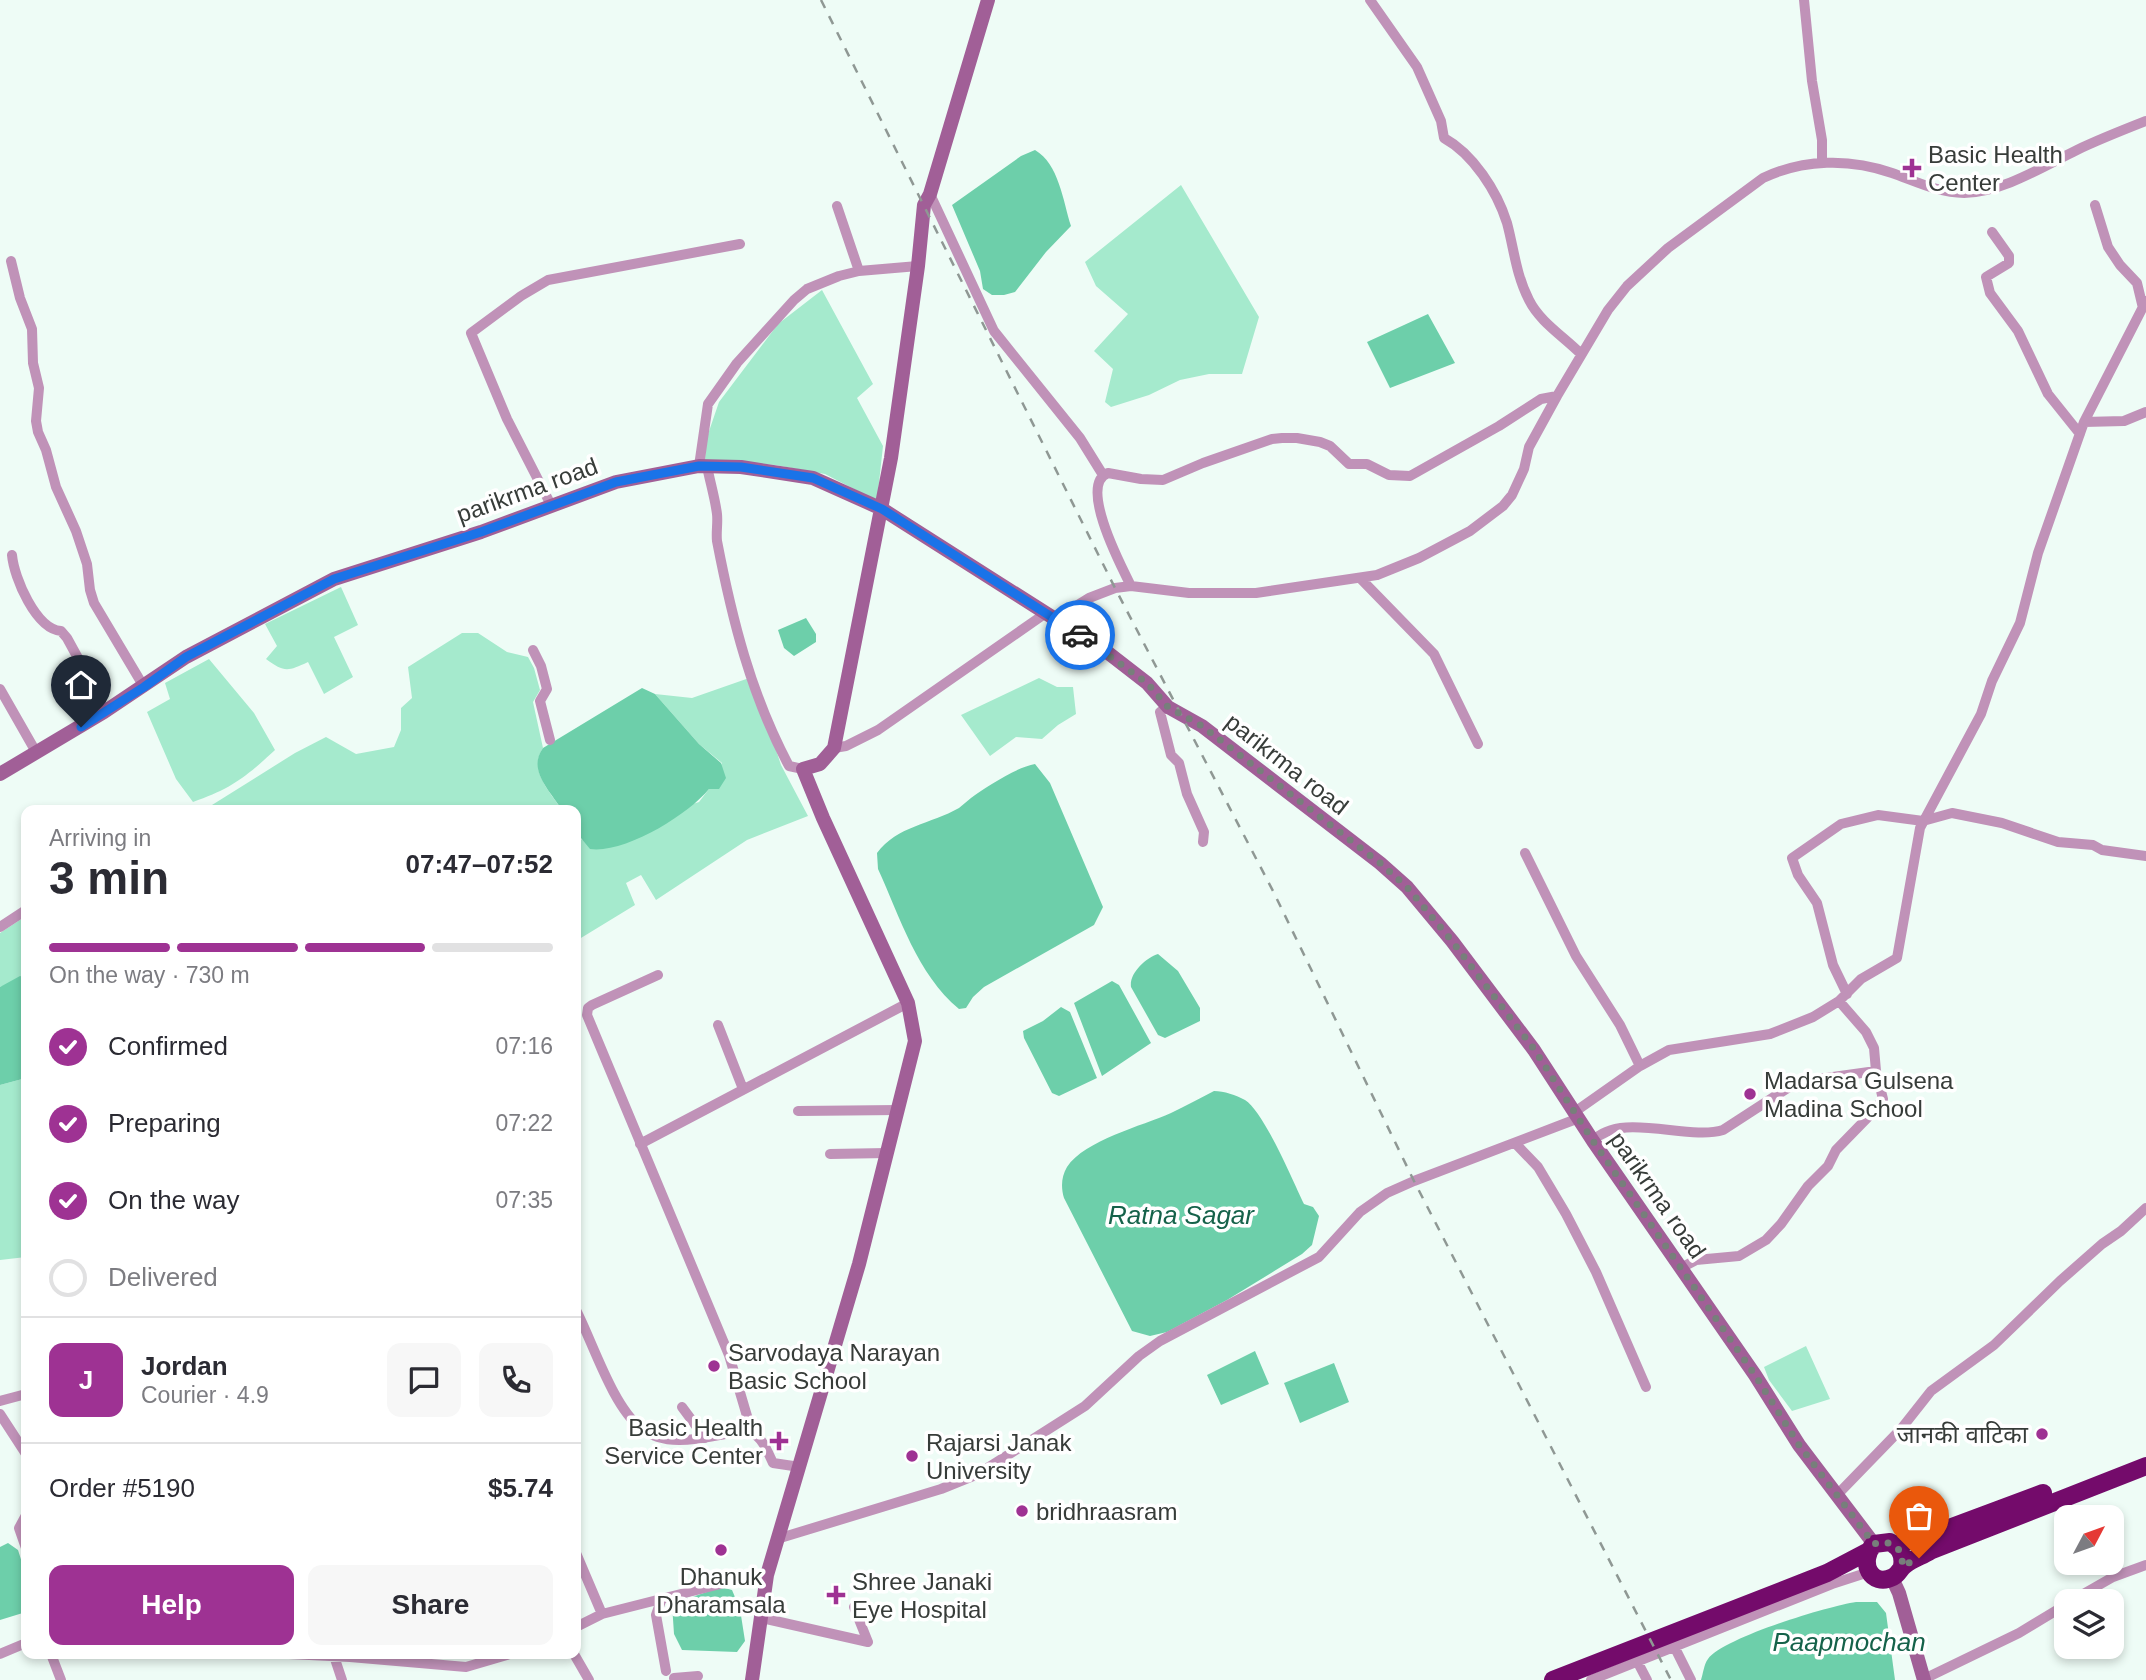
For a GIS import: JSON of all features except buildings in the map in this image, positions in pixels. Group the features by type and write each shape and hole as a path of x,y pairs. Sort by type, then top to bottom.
{"highway":[{"path":"1894,1545 1925,1537 2146,1453"},
{"path":"1870,1548 1865,1559 1869,1572 1884,1579 1930,1552 2146,1466"},
{"path":"1553,1680 1634,1656 1827,1573 1885,1542 1894,1545 1902,1554 1897,1572"}],"street":[{"path":"918,266 859,271 807,289 737,363 708,404 703,466 716,503 717,537 739,644 763,713 789,766 803,769 820,764 834,748 882,509 918,266 924,205 930,194 988,0"},
{"path":"1370,0 1417,67 1441,121 1444,138 1452,142 1479,170 1496,199 1506,221 1517,268 1529,300 1537,313 1580,354"},
{"path":"1804,0 1812,81 1822,140 1822,163"},
{"path":"834,748 846,746 878,730 1051,616 1115,588 1131,586 1189,593 1256,593 1360,578 1377,575 1419,558 1470,531 1503,506 1519,483 1529,447 1580,354 1627,286 1668,248 1763,178 1791,166 1822,163 1860,164 1946,191 1978,192 2003,185 2146,121"},
{"path":"930,194 994,331 1066,419 1091,453 1102,475"},
{"path":"777,1539 941,1489 978,1474 1085,1406 1139,1356 1160,1341 1319,1257 1360,1212 1387,1193 1515,1143 1577,1115 1640,1066 1669,1050 1770,1034 1814,1017 1843,998 1861,979 1897,957 1920,828 1981,714 1992,681 2020,623 2038,553 2084,422 2144,305 2137,284 2108,247 2095,205"},
{"path":"837,206 859,271"},
{"path":"1992,232 2009,256 2009,262 1986,277 1990,293 2018,331 2048,394 2080,434"},
{"path":"551,505 507,419 471,333 521,296 548,280 740,244"},
{"path":"11,261 20,298 32,329 33,363 38,388 38,432 56,487 76,531 87,564 94,603 144,687"},
{"path":"1131,586 1101,516 1097,482 1102,475 1108,473 1163,480 1190,467 1272,439 1297,438 1330,446 1349,464 1367,464 1389,475 1410,476 1541,400 1557,396"},
{"path":"2084,422 2124,421 2146,412"},
{"name":"parikrma road","path":"0,774 144,687 186,657 334,579 481,532 616,482 703,466 741,467 813,478 882,509 1107,652 1147,683 1168,707 1202,726 1380,863 1407,887 1498,1000 1755,1375 1799,1445 1838,1494 1870,1548"},
{"path":"12,555 18,582 28,602 44,622 54,630 61,631 67,638 96,691 104,712"},
{"path":"1360,578 1434,654 1478,744"},
{"path":"533,650 541,666 547,689 540,701 550,740"},
{"path":"0,690 36,752"},
{"path":"1168,707 1160,712 1163,728 1171,755 1179,763 1186,794 1204,832 1203,842"},
{"path":"752,1680 767,1575 859,1264 915,1041 908,1003 803,769"},
{"path":"1681,1268 1696,1260 1739,1256 1766,1240 1808,1186 1828,1166 1836,1150 1882,1099 1874,1048 1843,998 1816,903 1798,875 1792,858 1841,824 1878,816 1923,821 1952,813 2002,822 2058,842 2093,845 2102,850 2146,856"},
{"path":"1525,853 1576,956 1620,1025 1640,1066"},
{"path":"0,927 21,913"},
{"path":"658,975 592,1005 587,1010 588,1020 729,1355 752,1433 763,1442 773,1463 800,1466"},
{"path":"640,1144 908,1003"},
{"path":"718,1026 743,1089"},
{"path":"1593,1141 1600,1134 1615,1129 1710,1134 1724,1130 1797,1082 1876,1071"},
{"path":"798,1111 898,1110"},
{"path":"1515,1143 1538,1167 1566,1214 1596,1272 1646,1387"},
{"path":"830,1154 887,1153"},
{"path":"1838,1494 1900,1429 1931,1391 1994,1345 2102,1244 2146,1208"},
{"path":"581,1321 621,1405 642,1430 680,1441 734,1432 752,1433"},
{"path":"0,1401 21,1395"},
{"path":"682,1407 705,1438"},
{"path":"0,1414 21,1446"},
{"path":"581,1565 602,1614"},
{"path":"2092,1589 2113,1577 2146,1565"},
{"path":"1591,1680 1634,1656 1675,1648 1832,1584 1869,1572"},
{"path":"1897,1572 1899,1593 1924,1679 2000,1643 2054,1611"},
{"path":"581,1624 602,1614 662,1598 748,1577 767,1575"},
{"path":"662,1598 656,1615 670,1675 698,1676"},
{"path":"762,1618 868,1642 854,1607"},
{"path":"0,1654 21,1645"},
{"path":"1675,1648 1691,1680"},
{"path":"1634,1656 1647,1680"},
{"path":"53,1659 61,1680"},
{"path":"335,1659 342,1680"},
{"path":"370,1659 466,1667 493,1659"},
{"path":"577,1659 589,1680"}],"shaded area":[{"path":"1181,185 1259,317 1242,374 1209,374 1180,380 1149,395 1111,407 1105,402 1113,369 1094,351 1128,314 1096,286 1085,262"},
{"path":"822,290 873,384 857,398 883,446 877,501 825,474 775,465 705,460 706,440 719,402 778,324"},
{"path":"341,587 358,625 334,637 353,677 324,694 308,662 286,669 266,659 277,646 265,624"},
{"path":"462,633 478,633 507,652 528,657 540,690 533,702 543,748 539,756 539,773 559,805 212,805 295,753 326,737 356,754 394,747 401,730 401,708 412,698 408,667"},
{"path":"209,659 254,713 275,750 237,781 193,802 176,779 147,712 170,699 165,683"},
{"path":"752,677 781,765 808,816 747,840 656,900 641,875 626,883 635,905 581,938 581,839 699,802 722,763 699,744 655,694 692,698"},
{"path":"1039,678 1057,687 1073,687 1076,714 1042,739 1016,737 990,756 961,715"},
{"path":"21,919 21,980 0,987 0,933"},
{"path":"21,1079 21,1258 0,1260 0,1085"},
{"path":"1806,1346 1830,1399 1792,1411 1769,1380 1764,1367"}],"water":[{"path":"1035,150 1050,164 1055,174 1071,226 1046,252 1015,292 992,295 983,289 980,271 952,205 1021,156"},
{"path":"1428,314 1455,363 1390,388 1367,342"},
{"path":"806,618 816,634 816,642 794,656 784,648 778,630"},
{"path":"642,688 655,694 699,744 721,763 726,778 719,789 709,789 686,810 654,831 620,845 590,849 581,838 581,805 558,805 542,780 538,764 543,748"},
{"path":"1035,764 1050,783 1103,907 1094,925 984,987 966,1008 959,1009 932,979 911,944 878,869 877,853 904,831 959,808 1002,778"},
{"path":"1158,954 1178,971 1200,1008 1200,1021 1165,1038 1158,1035 1131,987 1133,976 1139,967"},
{"path":"21,976 21,1079 0,1085 0,987"},
{"path":"1112,981 1119,985 1151,1043 1102,1076 1074,1003"},
{"path":"1061,1007 1070,1012 1097,1078 1059,1096 1052,1093 1023,1031 1043,1021"},
{"name":"Ratna Sagar","path":"1214,1091 1245,1100 1261,1118 1304,1204 1313,1207 1319,1216 1312,1245 1302,1254 1227,1300 1167,1332 1150,1336 1132,1331 1064,1198 1064,1175 1075,1157 1100,1141 1171,1113"},
{"path":"1255,1351 1269,1384 1221,1405 1207,1375"},
{"path":"1334,1363 1349,1402 1300,1423 1284,1383"},
{"path":"8,1543 18,1550 21,1559 21,1614 0,1620 0,1547"},
{"path":"721,1587 732,1590 740,1609 745,1641 737,1652 682,1650 674,1634 672,1604"},
{"name":"Paapmochan","path":"1856,1602 1877,1602 1886,1613 1895,1680 1701,1680 1708,1659 1734,1642 1801,1616"}],"railway":[{"path":"821,0 1115,588 1273,891 1414,1181 1671,1680"}],"way so far":[{"path":"1080,635 1147,683 1168,707 1202,726 1380,863 1407,887 1534,1049 1593,1141 1755,1375 1799,1445 1874,1544 1890,1542 1894,1545 1902,1554 1902,1566 1919,1558"}],"place":[{"name":"Basic Health Center","path":"1912,168"},
{"name":"Madarsa Gulsena Madina School","path":"1750,1094"},
{"name":"Sarvodaya Narayan Basic School","path":"714,1366"},
{"name":"जानकी वाटिका","path":"2042,1434"},
{"name":"Basic Health Service Center","path":"779,1441"},
{"name":"Rajarsi Janak University","path":"912,1456"},
{"name":"bridhraasram","path":"1022,1511"},
{"name":"Dhanuk Dharamsala","path":"721,1550"},
{"name":"Shree Janaki Eye Hospital","path":"836,1595"}],"route":[{"path":"81,727 186,657 334,579 481,532 616,482 699,466 741,467 813,478 882,509 1080,635"}]}
